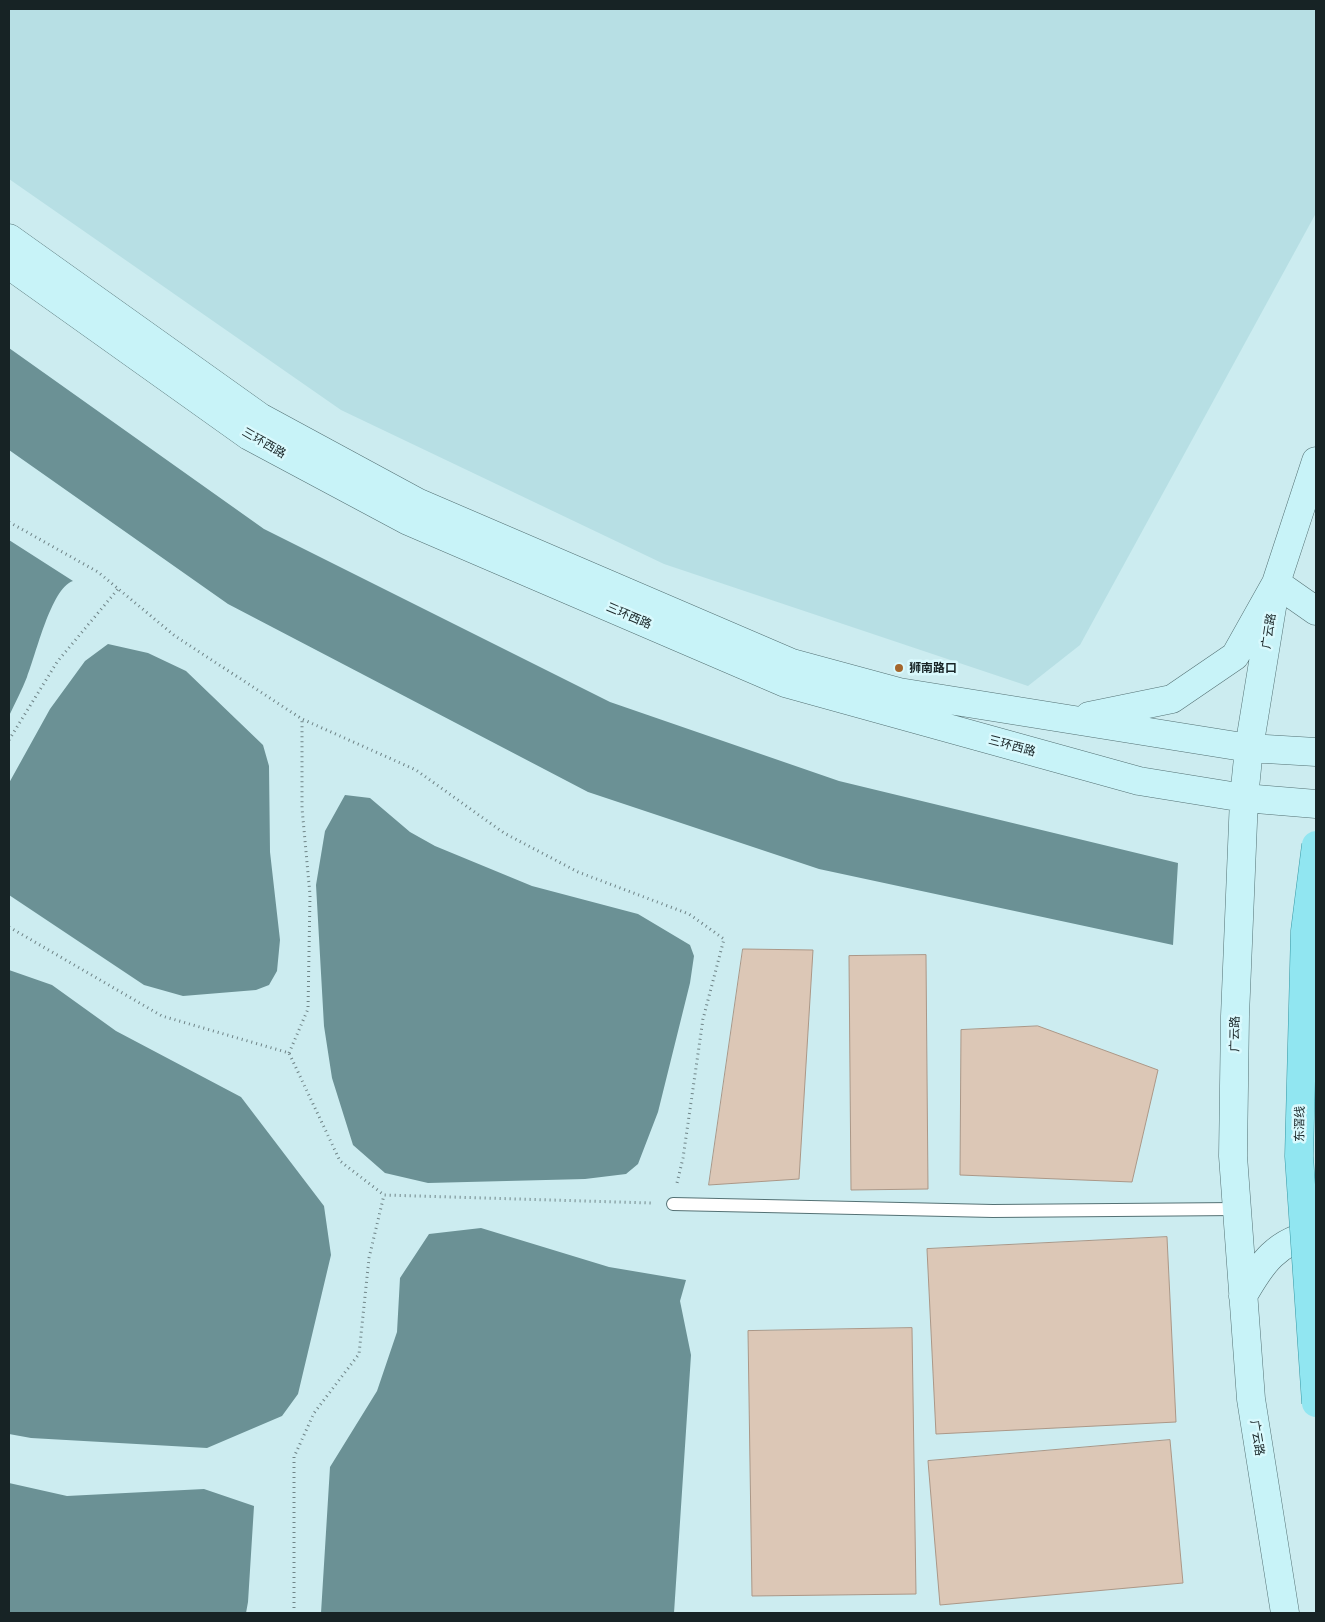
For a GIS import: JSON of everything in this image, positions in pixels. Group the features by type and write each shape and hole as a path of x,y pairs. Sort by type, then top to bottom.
{"main road":[{"name":"三环西路","path":"9,238 260,417 418,502 792,663 899,692 1249,748 1316,752"},
{"name":"三环西路","path":"9,265 249,436 408,521 785,683 1139,780 1244,798 1316,804"},
{"name":"广云路","path":"1285,1613 1251,1400 1233,1156 1235,1016 1244,798 1249,748 1276,583 1316,461"},
{"path":"1071,720 1172,699 1235,656 1276,583 1316,611"},
{"name":"东滘线","path":"1316,845 1305,931 1299,1156 1316,1403"},
{"path":"1243,1296 1257,1271 1274,1251 1301,1236 1316,1234"}],"lane":[{"path":"673,1204 993,1211 1237,1209"}],"path":[{"path":"9,522 98,572 175,636 302,719 416,770 504,833 578,872 689,914 724,939 703,1018 683,1158 673,1204 384,1195 340,1161 289,1052 308,1009 310,895 302,808 302,719"},
{"path":"9,740 57,662 118,589"},
{"path":"9,927 162,1016 289,1052"},
{"path":"294,1613 294,1457 314,1413 359,1354 370,1258 384,1195"}],"shaded area":[{"path":"9,9 1316,9 1316,213 1080,645 1028,686 664,564 341,410 9,179"},
{"path":"9,348 264,529 610,702 839,781 1178,863 1173,945 819,869 588,792 228,604 9,450"},
{"path":"9,540 73,581 65,586 51,609 27,677 9,716"},
{"path":"108,644 148,653 186,671 263,745 269,766 270,852 280,940 277,971 269,985 256,990 183,996 144,985 9,895 9,783 50,709 85,661"},
{"path":"345,795 370,798 410,832 435,846 532,886 638,914 690,945 694,956 690,983 658,1112 638,1164 626,1174 585,1179 428,1183 385,1173 353,1145 332,1078 324,1026 316,885 325,831"},
{"path":"9,970 52,985 116,1031 241,1097 324,1206 331,1255 298,1394 282,1416 207,1448 31,1438 9,1434"},
{"path":"481,1228 609,1267 686,1280 680,1301 691,1355 674,1613 321,1613 330,1467 377,1391 397,1332 400,1278 429,1234"},
{"path":"9,1483 67,1496 204,1489 254,1506 246,1613 9,1613"}],"building":[{"path":"743,949 813,950 799,1179 709,1185"},
{"path":"926,955 928,1189 851,1190 849,956"},
{"path":"1038,1026 1158,1070 1132,1182 960,1175 961,1030"},
{"path":"1167,1237 1176,1422 936,1434 927,1249"},
{"path":"912,1328 916,1594 752,1596 748,1331"},
{"path":"1170,1440 1183,1583 940,1605 928,1461"}],"place":[{"name":"狮南路口","path":"899,668"}]}
